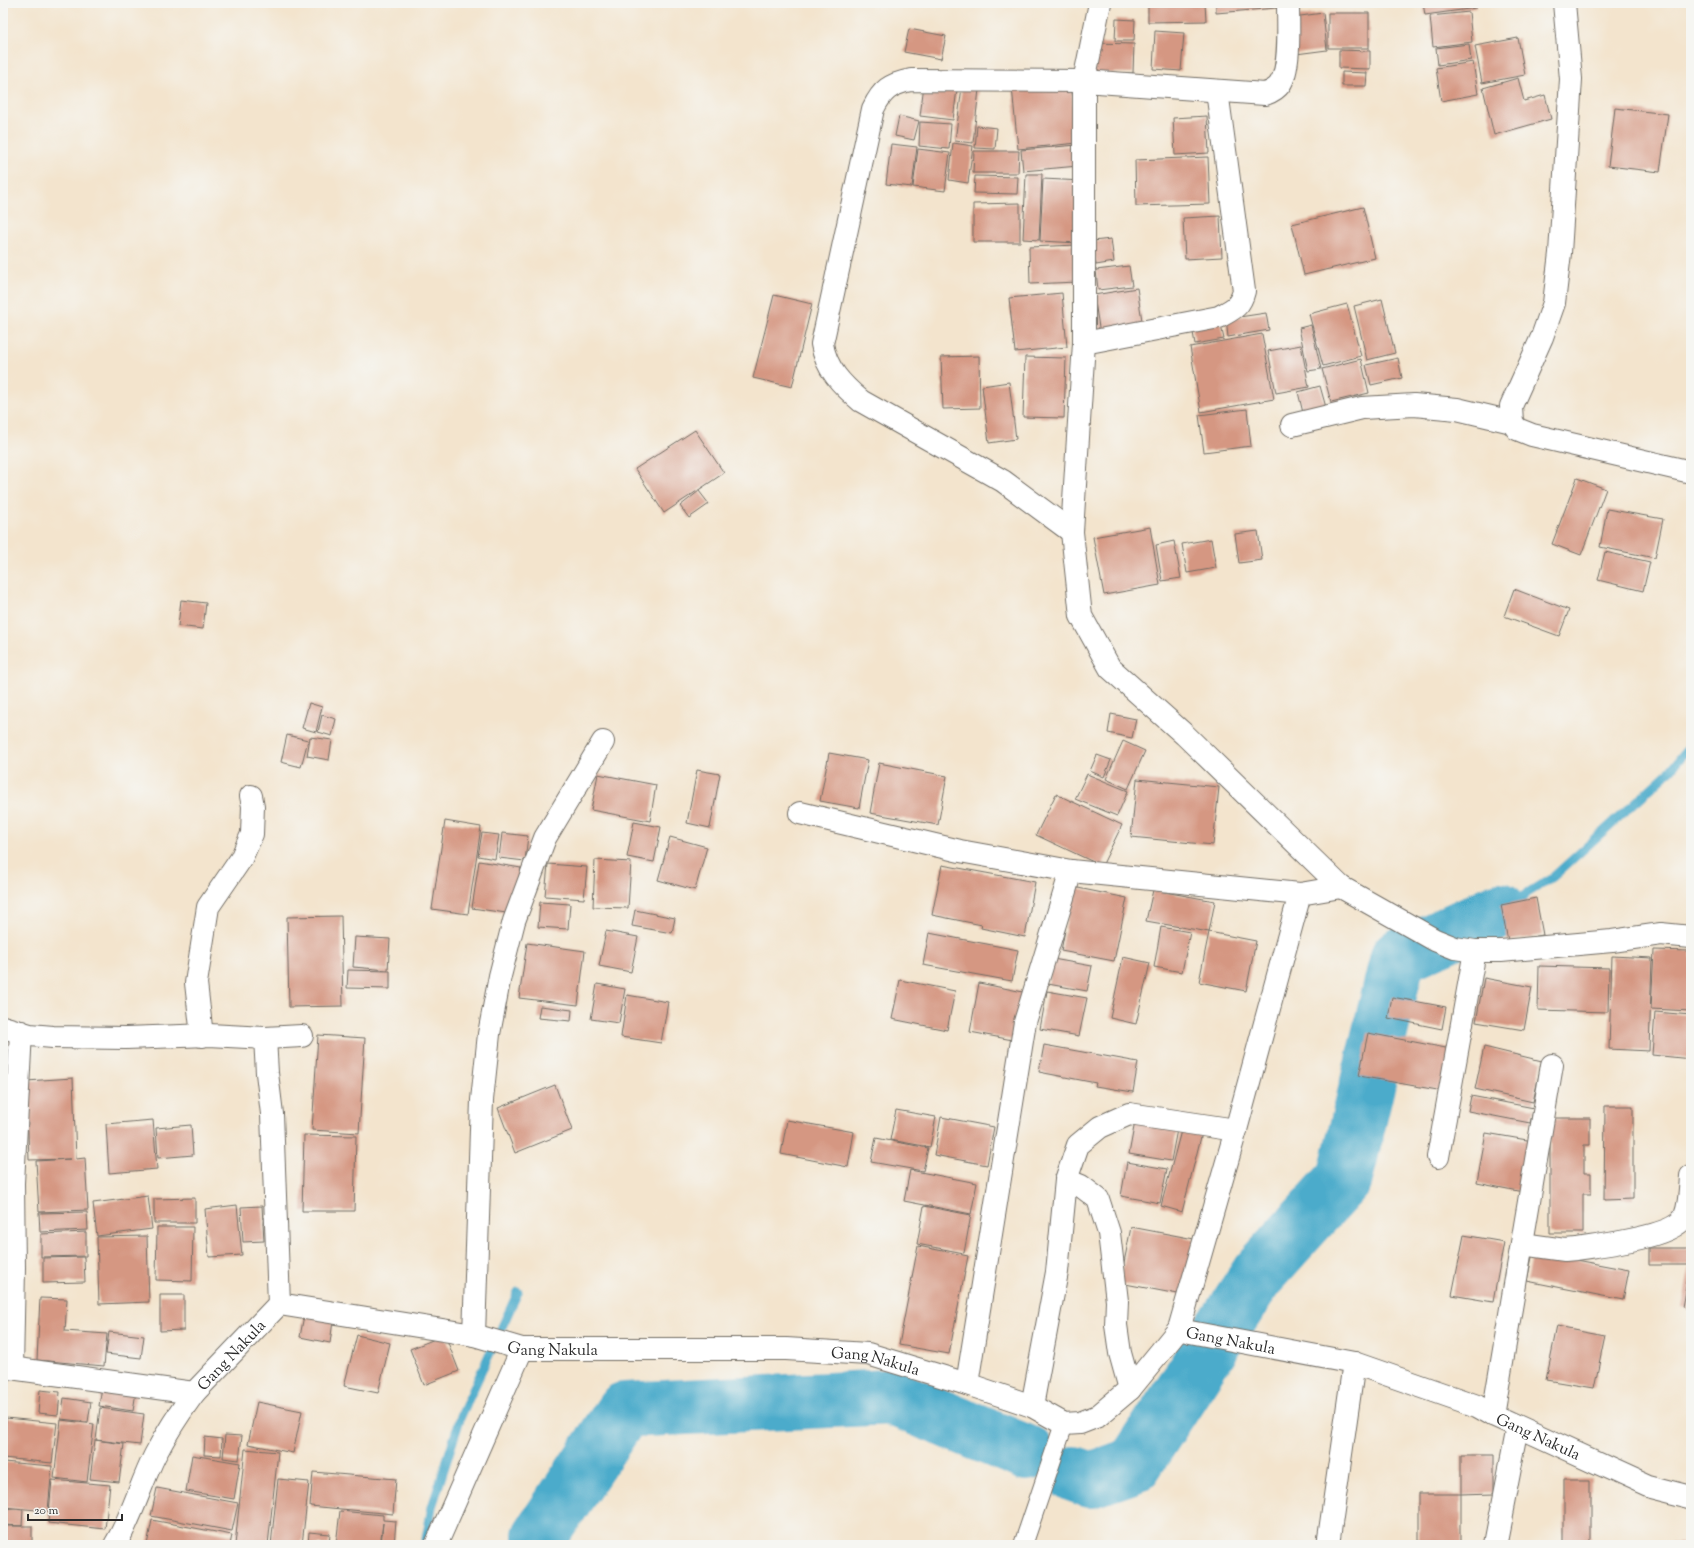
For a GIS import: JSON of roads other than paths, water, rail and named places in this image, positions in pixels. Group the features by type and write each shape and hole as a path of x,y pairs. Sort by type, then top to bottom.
{"street":[{"path":"1100,3 1084,81 1084,343 1072,532 1082,616 1110,668 1185,735 1341,887 1435,940 1455,948 1475,951 1501,951 1596,943 1661,934 1691,937"},
{"path":"1072,532 1003,481 861,401 843,386 824,358 822,344 873,109 880,95 892,85 911,80 1084,81 1265,94 1273,92 1280,85 1286,69 1288,3"},
{"path":"1505,421 1542,337 1554,303 1560,253 1571,79 1564,3"},
{"path":"1084,343 1219,317 1232,310 1241,302 1244,291 1217,91"},
{"path":"1292,425 1362,408 1414,405 1458,409 1505,421 1517,429 1532,435 1691,472"},
{"path":"480,1337 482,1100 489,1034 500,976 514,921 545,838 603,742"},
{"path":"202,1036 196,983 208,907 241,859 252,834 253,806 251,796"},
{"path":"800,813 960,851 1071,871 1300,894 1341,887"},
{"path":"967,1384 1025,1022 1071,871"},
{"path":"1179,1328 1236,1130 1300,894"},
{"path":"1438,1157 1475,951"},
{"path":"194,1393 8,1367 14,1268 12,1030 30,1035 53,1037 126,1038 202,1036 265,1038 302,1036"},
{"path":"265,1038 267,1073 272,1114 279,1304"},
{"path":"1493,1415 1552,1065"},
{"path":"1032,1406 1057,1272 1066,1180 1078,1145 1100,1127 1129,1114 1236,1130"},
{"path":"1522,1244 1570,1250 1646,1237 1663,1232 1675,1225 1684,1216 1688,1207 1691,1176"},
{"path":"1066,1180 1080,1186 1098,1199 1109,1233 1117,1301 1116,1325 1120,1353 1130,1389"},
{"name":"Gang Nakula","path":"116,1545 125,1530 155,1455 194,1393 279,1304 480,1337 518,1348 786,1349 868,1354 967,1384 1032,1406 1064,1424 1080,1423 1098,1416 1130,1389 1179,1328 1212,1336 1354,1363 1477,1406 1518,1427 1648,1486 1691,1497"},
{"path":"436,1545 518,1348"},
{"path":"1328,1545 1354,1363"},
{"path":"1495,1545 1518,1427"}],"lane":[{"path":"1023,1545 1064,1424"}],"waterway":[{"path":"1500,910 1553,877 1671,770 1691,744"},
{"path":"1074,1474 1091,1480 1134,1465 1259,1273 1345,1178 1398,957 1500,910"},
{"path":"425,1545 432,1507 461,1416 518,1292"},
{"path":"541,1545 540,1536 624,1410 891,1397 1027,1453"}]}
